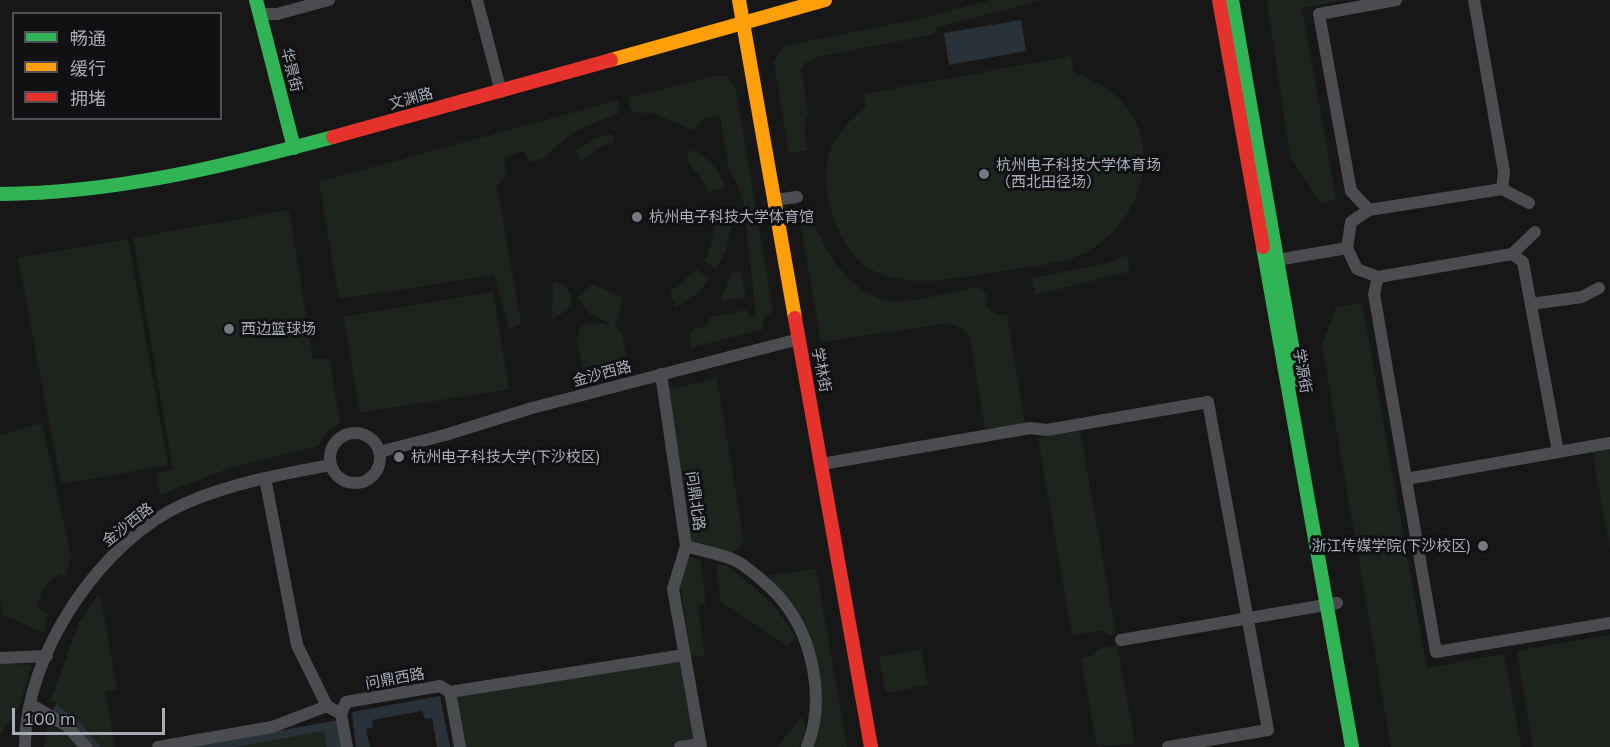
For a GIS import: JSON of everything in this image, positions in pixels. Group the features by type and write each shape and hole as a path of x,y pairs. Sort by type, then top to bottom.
{"main road":[{"name":"华景街","path":"256,0 294,148"},
{"name":"学林街","path":"739,0 745,22 774,201 871,747"},
{"name":"文渊路","path":"0,194 103,190 171,180 501,92 825,0"},
{"name":"学源街","path":"1219,0 1332,604 1363,747"},
{"name":"学源街","path":"1232,0 1277,260 1332,604 1352,747"}],"street":[{"path":"260,14 277,14 329,0"},
{"path":"477,0 501,92"},
{"path":"1369,210 1351,191 1319,14 1396,0"},
{"path":"1474,0 1504,172 1502,189"},
{"path":"1529,204 1502,189 1369,210 1351,222 1347,248 1356,269 1378,277 1512,254 1535,232"},
{"path":"774,201 796,196"},
{"path":"1277,260 1347,248"},
{"path":"1512,254 1523,262 1558,452"},
{"path":"1378,277 1374,294 1436,652 1610,623"},
{"path":"1531,304 1582,297 1599,288"},
{"name":"金沙西路","path":"379,452 661,374 799,339"},
{"name":"问鼎北路","path":"661,374 686,546 742,564 781,598 802,637 816,686 816,707 807,747"},
{"path":"822,464 1030,428 1047,430 1208,402 1268,730 1168,747"},
{"path":"346,435 366,436 379,452 376,472 364,482 343,480 331,465 335,444 346,435"},
{"path":"1406,479 1610,443"},
{"name":"金沙西路","path":"26,747 30,704 47,656 70,609 117,550 148,525 184,504 265,478 331,465"},
{"path":"265,478 297,645 327,706 341,714 347,747"},
{"path":"680,747 701,745 673,590 686,546"},
{"path":"1121,640 1332,604"},
{"name":"问鼎西路","path":"341,714 346,702 440,686 450,692 684,655"},
{"path":"0,658 47,656"},
{"path":"450,692 460,747"},
{"path":"30,704 67,726 86,747"},
{"path":"158,747 272,727 327,706"}],"shaded area":[{"path":"990,0 1043,0 938,27 934,34 817,57 805,63 801,69 808,113 804,128 808,150 789,153 774,62 784,46 927,17"},
{"path":"1267,0 1346,0 1302,8 1336,199 1321,204 1290,157"},
{"path":"1021,20 1026,51 949,65 944,33"},
{"name":"杭州电子科技大学体育场 （西北田径场）","path":"1071,56 1073,71 1113,93 1129,111 1140,132 1144,154 1142,176 1135,198 1124,218 1109,236 1090,250 1058,262 946,279 920,281 896,278 875,271 856,258 841,236 830,205 826,175 827,162 836,138 866,106 864,94"},
{"path":"714,76 727,76 736,90 773,312 763,317 763,329 691,348 689,336 694,328 703,328 708,324 708,317 747,310 750,318 756,316 744,205 739,187 729,169 720,116 704,119 693,130 654,114 631,111 628,98"},
{"path":"618,100 619,113 569,135 544,158 529,162 524,151 504,158 506,174 497,186 521,324 509,329 494,275 339,299 319,182"},
{"path":"613,135 613,142 601,146 581,161 576,151 593,139"},
{"path":"689,150 696,152 712,164 725,188 707,192 705,184 687,160"},
{"name":"西边篮球场","path":"289,210 313,359 329,358 340,423 327,432 318,446 230,468 160,495 156,473 173,470 133,238"},
{"path":"810,212 823,243 833,259 856,285 870,294 886,300 903,301 980,287 988,295 985,307 999,315 1007,315 1025,423 985,429 970,338 963,329 948,323 821,342 799,214"},
{"path":"732,224 726,250 716,269 703,260 708,255 715,226"},
{"path":"128,239 168,465 61,484 18,258"},
{"path":"1127,254 1130,271 1035,295 1032,278 1108,263"},
{"path":"697,269 709,279 698,293 676,307 670,292"},
{"path":"741,271 746,297 721,301 732,272"},
{"path":"553,282 566,286 571,296 572,306 552,320"},
{"path":"593,284 623,298 615,326 622,335 628,363 585,376 577,341 580,326 591,323 611,324 590,314 577,298"},
{"path":"493,292 509,389 360,413 344,317"},
{"path":"1362,303 1427,668 1504,654 1521,747 1391,747 1322,345 1336,307"},
{"path":"717,378 744,543 727,558 686,546 664,391"},
{"path":"42,423 71,557 65,578 60,574 55,577 45,587 41,596 38,607 48,614 44,633 3,615 0,601 0,435"},
{"path":"1080,431 1116,634 1109,636 1101,630 1072,635 1038,438"},
{"path":"1610,443 1610,548 1591,446"},
{"path":"687,556 700,559 706,603 697,606 705,655 691,657 680,582"},
{"path":"724,564 756,589 780,613 796,637 787,646 721,602 716,565"},
{"path":"816,569 847,747 813,747 815,659 765,576"},
{"path":"98,595 101,599 117,689 105,692 115,747 101,747 79,722 51,700 79,622"},
{"path":"1610,635 1610,747 1533,747 1517,651"},
{"path":"1117,645 1135,743 1097,747 1081,658 1091,656 1099,649"},
{"path":"921,649 928,685 886,693 879,657"},
{"path":"684,655 700,744 680,747 460,747 450,692"},
{"path":"3,663 32,665 18,710 0,735 0,665"},
{"path":"440,696 450,747 437,747 432,718 425,719 422,711 372,720 373,727 366,729 370,747 356,747 352,712"},
{"path":"56,704 79,722 101,747 92,747 53,712"},
{"path":"802,717 805,728 799,747 777,747"},
{"path":"339,720 343,747 327,747 324,731 236,747 188,747"},
{"path":"48,723 62,729 79,747 44,747"},
{"path":"324,731 327,747 237,747"}],"traffic: fast":[{"path":"256,0 294,148"},
{"path":"1232,0 1298,380"},
{"path":"0,194 85,189 168,176 333,137"},
{"path":"1263,247 1352,747"}],"traffic: slow":[{"path":"739,0 795,318"},
{"path":"611,60 825,0"}],"traffic: jam":[{"path":"1219,0 1263,247"},
{"path":"333,137 611,60"},
{"path":"795,318 871,747"}],"place":[{"name":"杭州电子科技大学体育场 （西北田径场）","path":"984,174"},
{"name":"杭州电子科技大学体育馆","path":"637,217"},
{"name":"西边篮球场","path":"229,329"},
{"name":"杭州电子科技大学(下沙校区)","path":"399,457"},
{"name":"浙江传媒学院(下沙校区)","path":"1483,546"}]}
